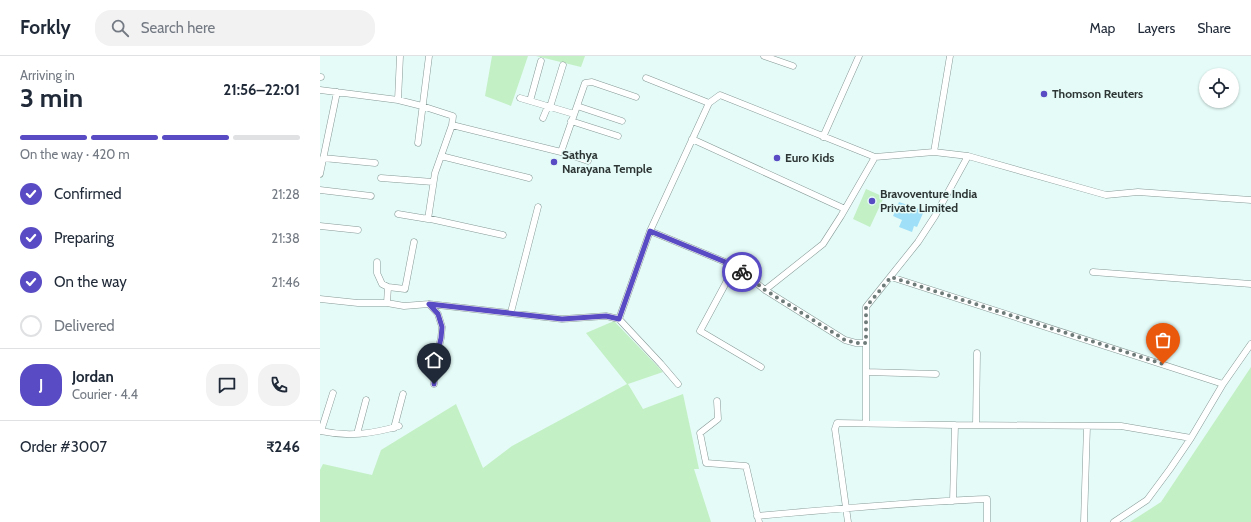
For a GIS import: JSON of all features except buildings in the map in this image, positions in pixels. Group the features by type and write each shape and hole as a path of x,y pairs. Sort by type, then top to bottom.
{"street":[{"path":"398,100 400,56"},
{"path":"418,143 429,56"},
{"path":"764,56 794,66"},
{"path":"823,137 859,56"},
{"path":"934,152 950,56"},
{"path":"530,101 541,61"},
{"path":"544,118 563,65"},
{"path":"646,78 709,103"},
{"path":"561,152 585,83 589,82 636,97"},
{"path":"320,90 398,100 453,116 452,125 435,173 428,219 426,218"},
{"path":"320,174 337,92"},
{"path":"619,319 650,231 709,103 720,95 875,157 934,152 968,156 1106,195 1138,192 1251,200"},
{"path":"520,98 574,114"},
{"path":"576,106 622,121"},
{"path":"571,121 618,136"},
{"path":"452,125 561,152 588,161"},
{"path":"692,139 845,209"},
{"path":"441,156 529,178"},
{"path":"866,423 866,307 918,242 935,216 968,156"},
{"path":"765,290 823,244 875,157"},
{"path":"324,158 375,163"},
{"path":"381,178 433,182"},
{"path":"320,190 371,196"},
{"path":"511,312 538,207"},
{"path":"398,214 426,218 502,235"},
{"path":"320,226 358,230"},
{"path":"650,231 735,266 765,290 845,340 856,343 866,343"},
{"path":"377,262 377,273 382,284 388,287 405,289 414,242"},
{"path":"735,266 700,331 761,366"},
{"path":"1093,272 1251,284"},
{"path":"891,277 1223,384"},
{"path":"387,303 388,287"},
{"path":"320,299 358,303 387,303 404,306 429,304 511,312 562,319 606,316 619,319 678,384"},
{"path":"429,304 438,314 442,327 436,360 434,384"},
{"path":"1114,522 1147,500 1191,438 1223,384 1251,344"},
{"path":"976,425 977,353"},
{"path":"866,372 936,374"},
{"path":"333,393 321,431 332,434 377,432 396,427 403,394"},
{"path":"357,434 366,400"},
{"path":"717,401 718,419 700,433 706,463 746,466 758,519 847,508 987,500 987,522"},
{"path":"848,522 835,429 837,423 1121,426 1191,438"},
{"path":"953,501 955,425"},
{"path":"1084,522 1087,426"}],"green space":[{"path":"492,56 528,56 511,106 485,96"},
{"path":"536,56 585,56 581,67"},
{"path":"866,189 884,197 870,227 853,219"},
{"path":"614,321 663,372 628,384 643,409 683,394 699,469 694,469 711,522 320,522 320,470 323,464 372,475 381,450 456,404 483,468 512,446 627,384 586,333"},
{"path":"1251,367 1251,522 1130,522 1161,502"}],"water":[{"path":"899,202 924,211 917,227 914,226 912,232 899,227 902,220 893,216"}],"way so far":[{"path":"742,272 765,290 845,340 856,343 866,343 866,307 891,277 1163,364"}],"place":[{"name":"Thomson Reuters","path":"1044,94"},
{"name":"Euro Kids","path":"777,158"},
{"name":"Sathya Narayana Temple","path":"554,162"},
{"name":"Bravoventure India Private Limited","path":"872,201"}],"route":[{"path":"434,384 436,360 442,327 438,314 429,304 562,319 606,316 619,319 650,231 735,266 742,272"}]}
